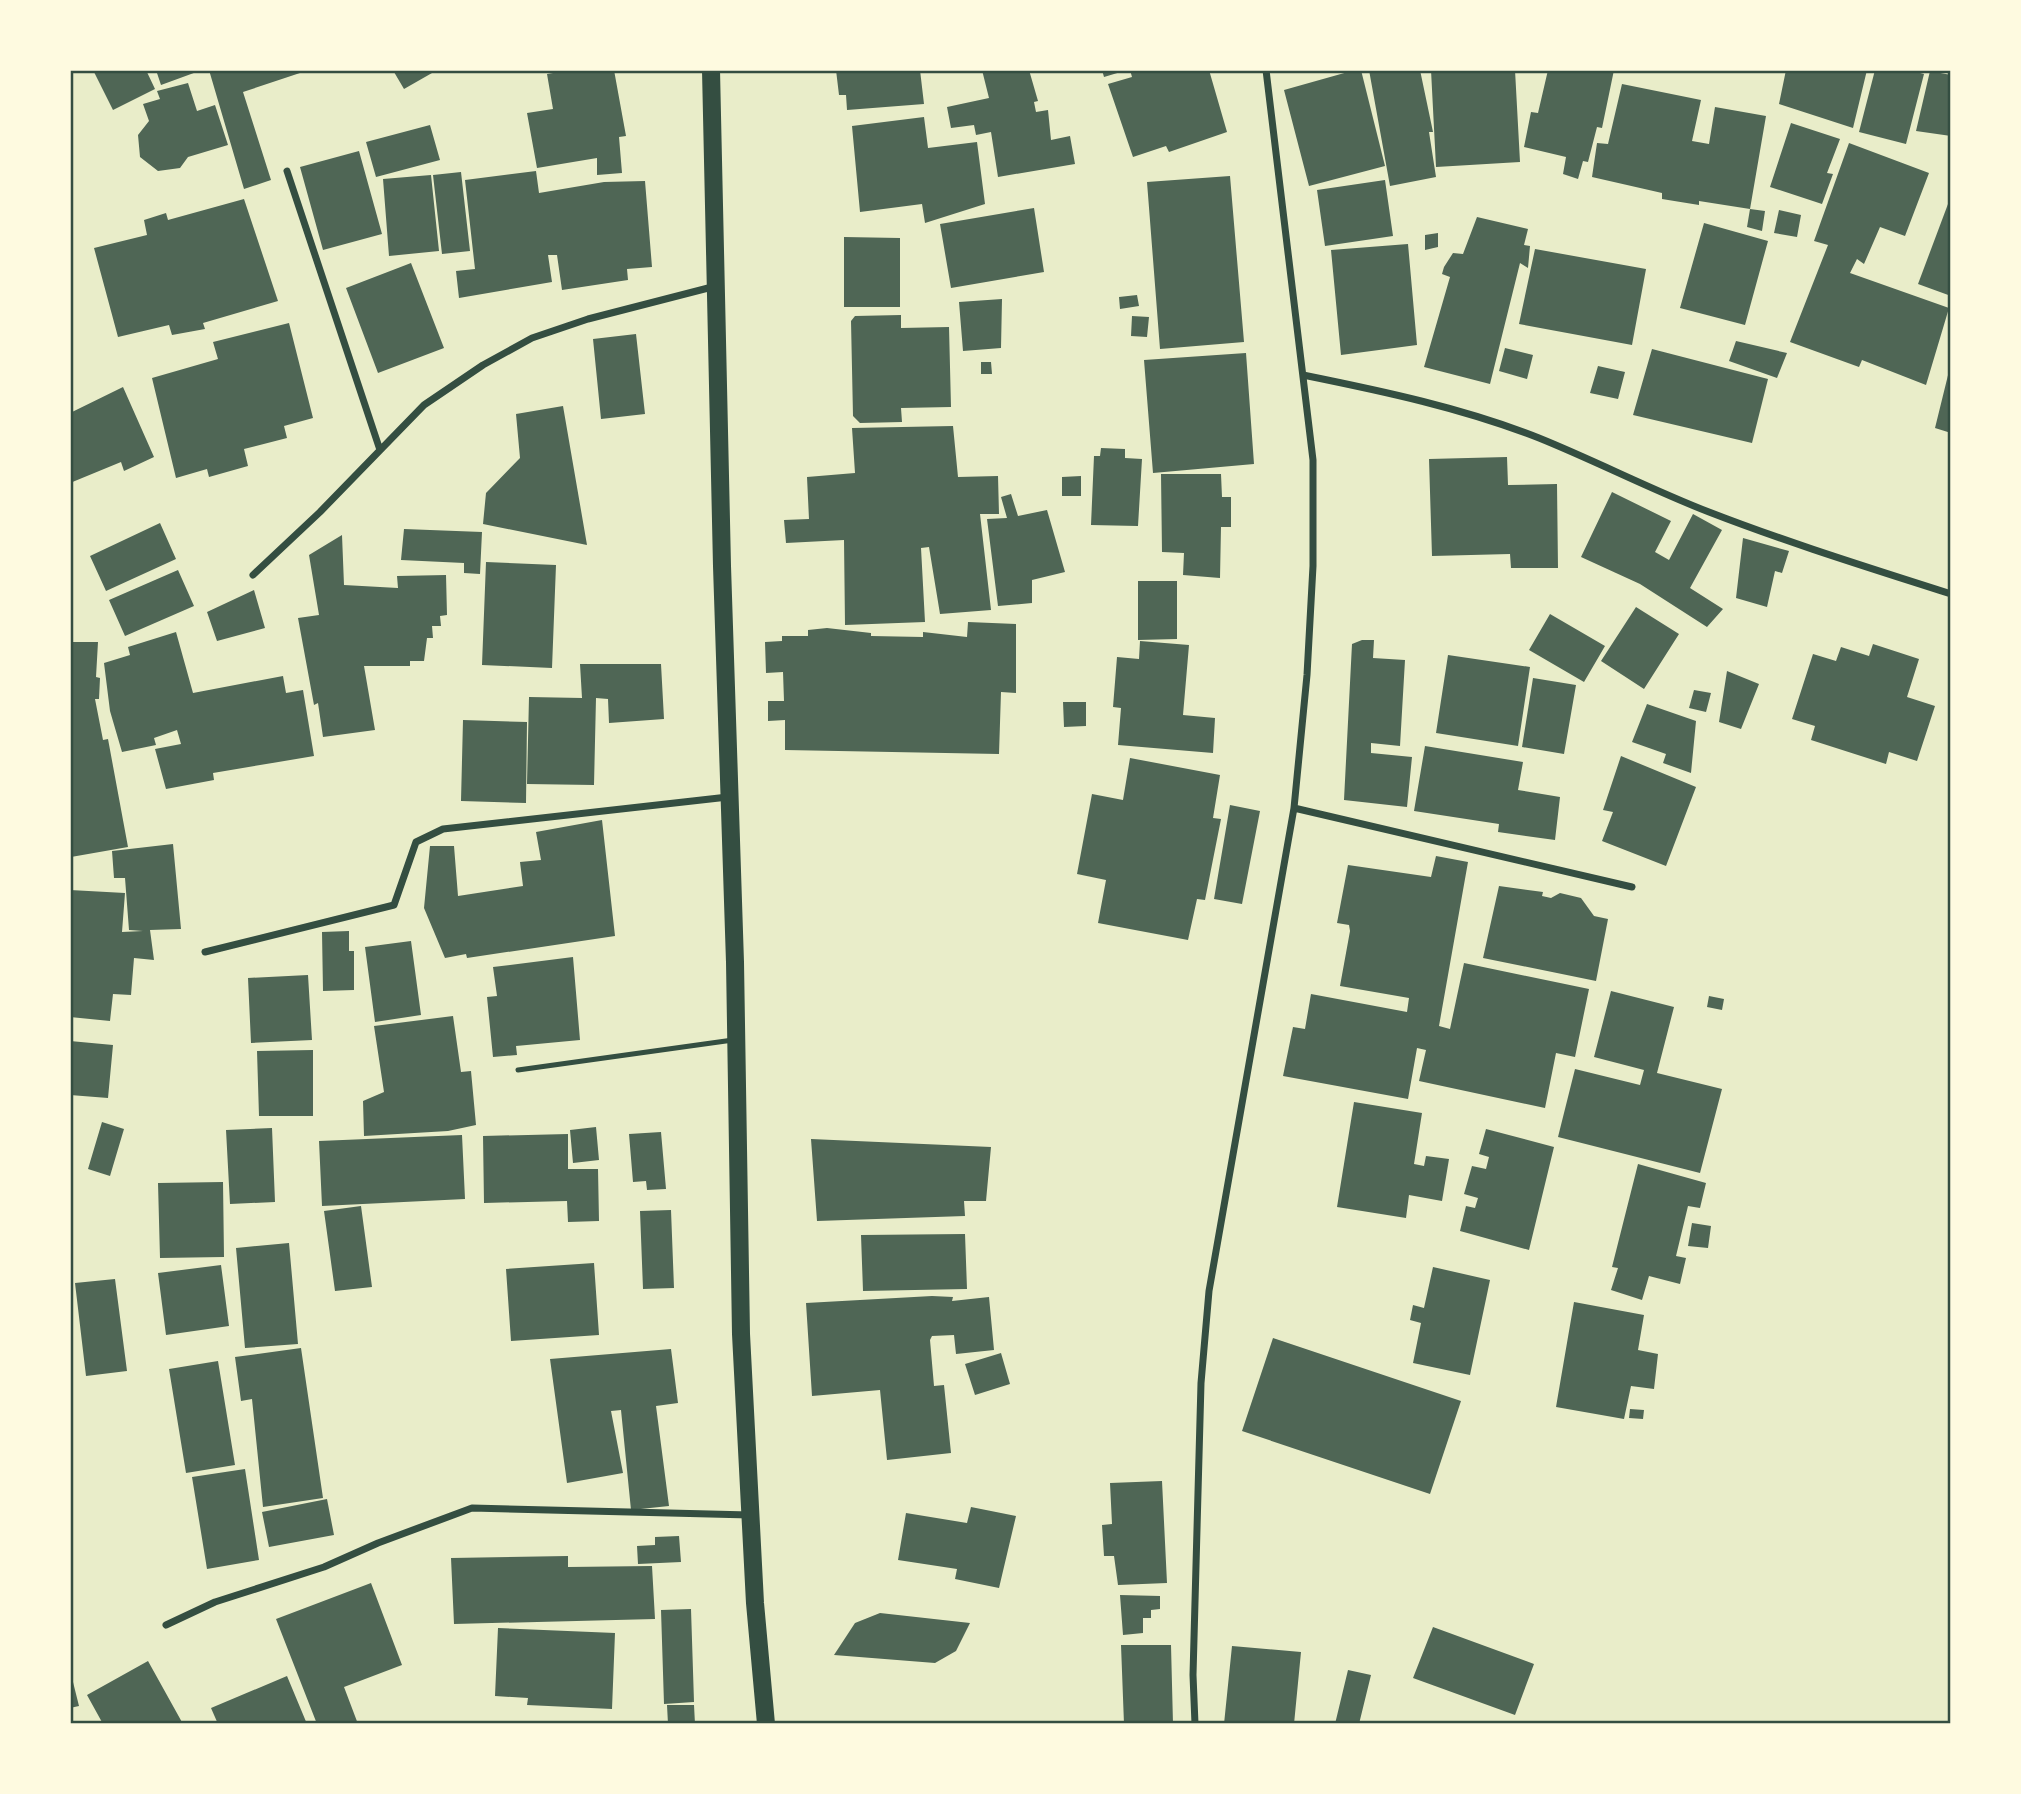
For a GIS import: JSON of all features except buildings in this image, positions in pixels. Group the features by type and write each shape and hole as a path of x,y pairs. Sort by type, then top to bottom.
{"main road":[{"path":"711,70 741,1334 755,1603 766,1724"}],"street":[{"path":"1195,1724 1200,1383 1209,1291 1257,1031 1294,808 1307,675 1313,566 1313,460 1266,70"},
{"path":"287,171 380,450"},
{"path":"253,575 320,512 424,405 483,365 532,338 588,319 717,286"},
{"path":"1303,375 1451,409 1537,437 1708,512 1951,594"},
{"path":"205,952 394,905 416,842 443,830 729,796"},
{"path":"1294,808 1633,887"},
{"path":"166,1625 215,1602 324,1567 378,1543 472,1508 750,1515"}],"lane":[{"path":"518,1070 736,1040"}]}
